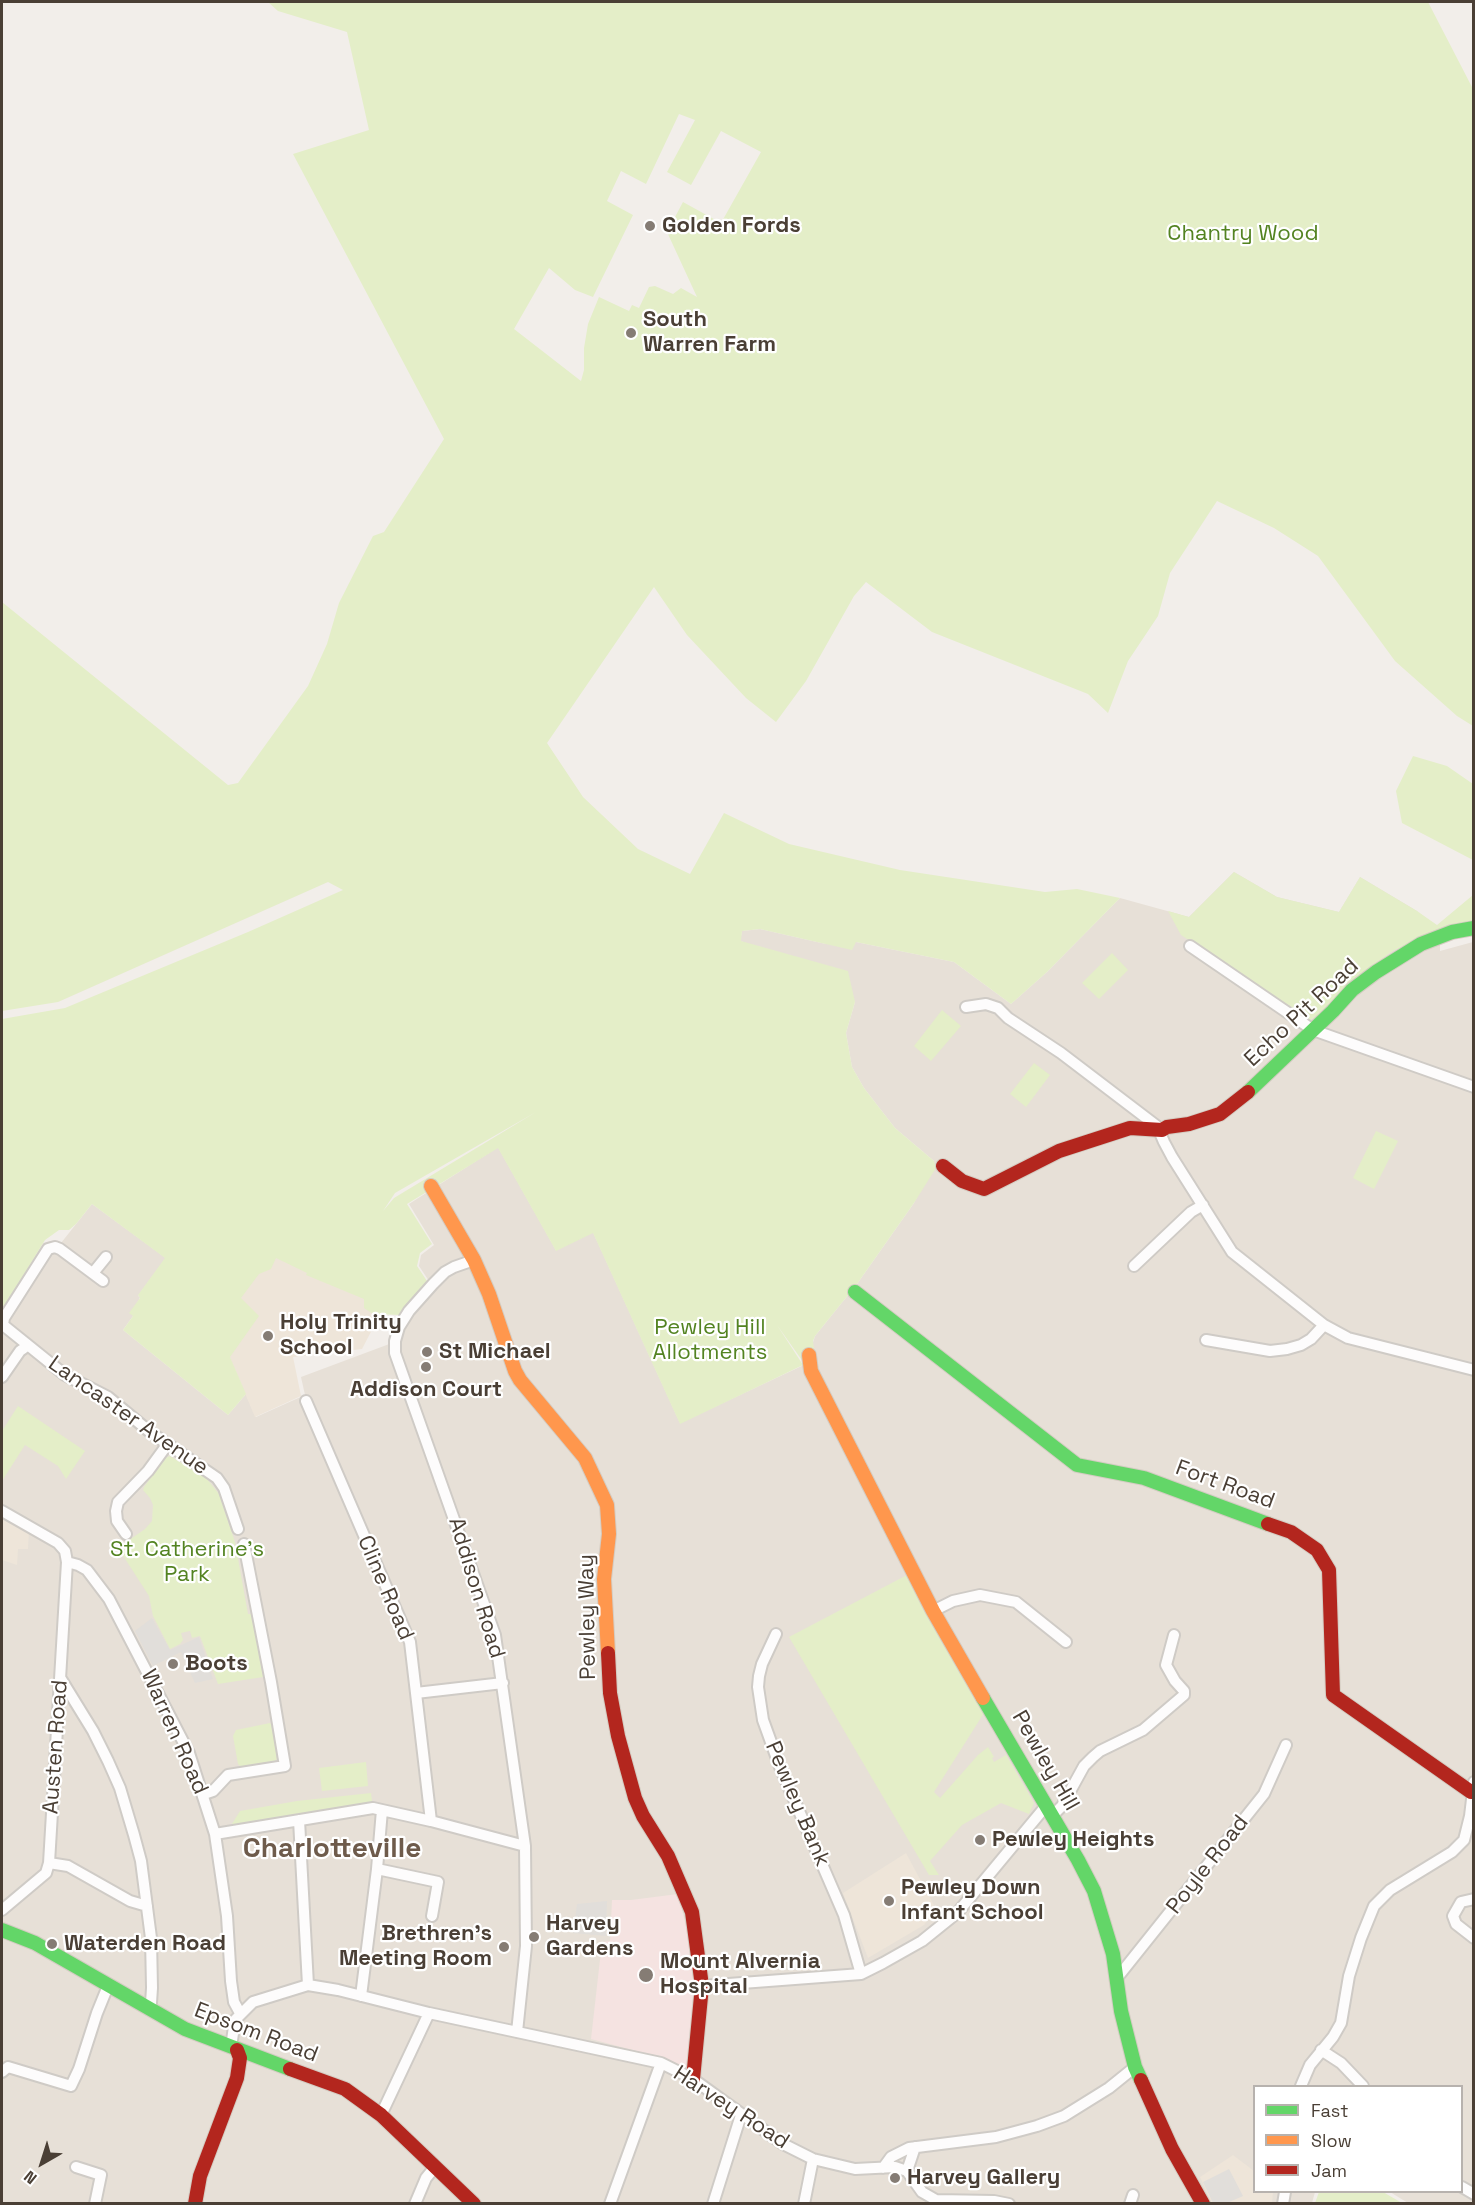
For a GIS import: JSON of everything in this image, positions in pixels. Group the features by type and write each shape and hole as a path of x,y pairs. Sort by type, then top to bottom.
{"street":[{"name":"Echo Pit Road","path":"943,1166 962,1181 984,1189 1059,1151 1130,1128 1162,1130 1220,1114 1244,1096 1352,990 1396,958 1421,944 1473,928"},
{"path":"1190,946 1313,1030 1473,1087"},
{"path":"966,1007 986,1004 998,1008 1008,1018 1062,1053 1162,1130 1161,1135 1164,1142 1233,1252 1324,1326 1348,1338 1473,1370"},
{"name":"Pewley Way","path":"432,1186 474,1260 489,1294 515,1371 572,1439 595,1476 607,1505 609,1521 604,1572 610,1693 618,1736 635,1798 643,1816 668,1856 692,1912 702,1986 693,2079"},
{"path":"1134,1266 1191,1212 1203,1205"},
{"path":"27,1346 5,1328 3,1321 48,1249 55,1247 60,1249 103,1281"},
{"path":"93,1273 106,1257"},
{"name":"Addison Road","path":"474,1260 445,1272 417,1302 399,1327 395,1341 395,1353 495,1635 525,1846 525,1946 517,2032"},
{"name":"Fort Road","path":"855,1292 1077,1465 1142,1477 1291,1532 1317,1550 1329,1570 1333,1695 1472,1787"},
{"path":"1206,1340 1270,1351 1287,1349 1311,1339 1324,1326"},
{"name":"Lancaster Avenue","path":"2,1377 20,1351 27,1346 36,1350 65,1376 116,1403 167,1445 217,1478 224,1488 238,1529"},
{"name":"Pewley Hill","path":"809,1355 812,1371 933,1611 1094,1891 1106,1925 1121,2011 1136,2067 1172,2149 1203,2204"},
{"name":"Cline Road","path":"306,1401 410,1642 431,1821"},
{"path":"126,1534 117,1521 118,1502 148,1471 167,1445"},
{"name":"Warren Road","path":"2,1511 58,1543 65,1551 67,1562 87,1570 109,1599 189,1753 215,1834 227,1916 231,1981 234,2002 240,2013"},
{"path":"204,1794 213,1791 228,1775 285,1766 244,1544"},
{"name":"Austen Road","path":"49,1863 67,1562"},
{"path":"933,1611 953,1601 980,1595 1016,1602 1066,1642"},
{"name":"Pewley Bank","path":"776,1634 759,1676 758,1687 763,1720 780,1767 844,1916 861,1974"},
{"path":"702,1986 861,1974 937,1930 958,1912 1049,1811 1062,1806 1084,1766 1093,1756 1100,1750 1143,1730 1184,1695 1184,1691 1174,1681 1166,1665 1174,1635"},
{"path":"61,1679 93,1731 120,1788 141,1861 153,1966 151,2003 148,2008"},
{"path":"416,1693 503,1683"},
{"name":"Poyle Road","path":"1117,1978 1264,1794 1286,1745"},
{"path":"1301,2085 1310,2065 1333,2037 1341,2022 1349,1976 1374,1906 1380,1897 1452,1852 1464,1840 1470,1816 1472,1787"},
{"path":"215,1834 373,1808 525,1846"},
{"path":"361,1996 382,1810"},
{"path":"299,1820 308,1985"},
{"path":"2,1910 46,1873 49,1863 68,1866 130,1901 147,1906"},
{"path":"377,1869 438,1882 432,1916"},
{"path":"1473,1899 1461,1902 1453,1916 1456,1924 1473,1938"},
{"name":"Epsom Road","path":"2,1930 35,1943 185,2029 345,2089 381,2115 474,2204"},
{"name":"Harvey Road","path":"240,2013 253,2002 308,1985 339,1990 429,2013 661,2063 693,2079 783,2144 813,2159 855,2169 895,2167 907,2171"},
{"path":"2,2072 8,2067 70,2086 79,2069 108,1986"},
{"path":"195,2204 200,2176 237,2078 240,2058 234,2049 233,2028 240,2013"},
{"path":"381,2115 429,2013"},
{"path":"1321,2049 1341,2063 1362,2085"},
{"path":"609,2204 661,2063"},
{"path":"883,2168 891,2157 915,2147 996,2137 1064,2116 1109,2088 1136,2067"},
{"path":"713,2204 741,2115"},
{"path":"915,2147 907,2171 922,2192 936,2200 994,2201 1009,2204"},
{"path":"804,2204 813,2159"},
{"path":"76,2167 101,2175 95,2204"},
{"path":"415,2204 426,2178 435,2167"}],"shaded area":[{"path":"1234,872 1277,897 1339,912 1360,877 1417,911 1440,931 1440,951 1473,942 1473,2203 1408,2203 1392,2193 1463,2193 1463,2085 1253,2085 1253,2193 1315,2193 1312,2203 2,2203 2,1311 43,1243 51,1241 61,1243 92,1204 166,1258 138,1296 140,1297 133,1316 123,1330 228,1415 246,1394 256,1417 305,1395 301,1377 392,1343 415,1300 429,1281 419,1266 421,1255 434,1245 409,1204 498,1147 556,1250 593,1232 680,1423 806,1364 815,1336 857,1284 914,1203 934,1161 895,1128 864,1088 852,1067 846,1033 855,1002 771,951 740,941 742,931 760,929 826,944 856,942 954,962 1011,1004 1047,972 1120,898 1189,917"},
{"name":"Holy Trinity School","path":"207,1230 270,1253 386,1303 362,1349 293,1357 301,1396 255,1417 230,1358"},
{"path":"2,1515 29,1530 28,1549 18,1549 17,1565 2,1560"},
{"path":"152,1618 170,1650 199,1637 213,1679 195,1683 181,1652 153,1666 135,1631"},
{"name":"Pewley Down Infant School","path":"906,1853 936,1909 924,1925 868,1958 843,1893"},
{"name":"Mount Alvernia Hospital","path":"678,1894 689,1938 696,2008 688,2072 659,2057 591,2039 602,1942 610,1941 612,1900"},
{"path":"607,1901 606,1936 573,1933 577,1904"},
{"path":"1233,2155 1253,2170 1253,2193 1273,2193 1272,2203 1212,2203 1200,2177"},
{"path":"1229,2169 1243,2196 1227,2203 1213,2203 1203,2182"}],"green space":[{"path":"268,2 1428,2 1473,89 1473,726 1457,716 1395,661 1318,556 1274,528 1217,501 1170,573 1158,616 1128,661 1108,713 1088,694 932,632 866,582 854,596 806,681 776,722 746,698 687,635 654,587 547,743 583,797 638,849 690,874 724,813 789,844 900,870 1045,892 1077,889 1120,898 1047,972 1011,1004 954,962 856,942 852,950 760,929 742,931 741,941 848,971 855,1002 846,1033 852,1067 864,1088 895,1128 934,1161 936,1168 857,1284 815,1336 814,1349 806,1366 777,1325 803,1365 680,1424 593,1233 556,1251 498,1148 407,1204 432,1244 420,1253 417,1266 427,1281 401,1315 373,1314 364,1308 364,1299 306,1275 307,1273 276,1258 271,1269 259,1274 241,1298 259,1316 230,1357 246,1394 228,1415 123,1330 133,1316 129,1313 140,1298 138,1295 165,1258 92,1204 69,1230 59,1230 45,1240 2,1311 2,1019 65,1008 343,890 328,882 58,1002 2,1011 2,602 228,785 238,783 308,686 327,644 339,603 373,536 384,532 444,439 293,154 369,130 347,32 278,11","holes":["679,114 695,120 667,172 691,185 721,131 761,152 721,223 683,202 667,232 697,297 681,288 673,294 655,286 649,287 639,308 632,305 629,311 599,297 588,324 581,381 514,329 549,268 575,290 593,297 633,215 607,201 621,171 646,184","536,1112 394,1198 383,1211 395,1193"]},
{"path":"1413,756 1447,766 1473,784 1473,860 1402,823 1396,791"},
{"path":"1234,872 1277,897 1339,912 1360,877 1437,925 1473,895 1473,923 1394,950 1351,981 1318,1015 1310,1020 1181,935 1168,911 1189,917"},
{"path":"1112,953 1128,970 1099,999 1082,983"},
{"path":"942,1010 961,1026 931,1061 914,1046"},
{"path":"1034,1063 1050,1075 1026,1107 1010,1094"},
{"path":"1376,1131 1398,1141 1374,1189 1353,1178"},
{"path":"18,1406 85,1451 66,1479 58,1466 25,1445 2,1481 2,1431"},
{"name":"St. Catherine's Park","path":"170,1456 207,1479 219,1494 235,1542 248,1614 252,1614 257,1632 263,1677 218,1684 200,1636 192,1638 190,1631 181,1633 183,1640 170,1649 153,1616 149,1596 120,1550 122,1545 145,1529 152,1521 153,1505 143,1490 165,1458"},
{"path":"907,1575 984,1713 934,1792 940,1798 988,1747 994,1757 992,1758 994,1762 1006,1755 1034,1803 1029,1814 1001,1803 962,1825 930,1861 939,1875 929,1875 789,1637"},
{"path":"270,1723 277,1759 271,1764 242,1768 238,1764 233,1736 236,1730"},
{"path":"366,1762 368,1786 322,1791 319,1768"},
{"path":"371,1793 373,1808 227,1832 240,1811 297,1801"},
{"path":"1319,2193 1385,2193 1402,2203 1315,2203"}],"traffic: fast":[{"path":"1248,1092 1352,990 1376,972 1421,944 1452,932 1474,928"},
{"path":"855,1292 1077,1465 1144,1478 1268,1524"},
{"path":"983,1698 1094,1891 1113,1954 1121,2011 1135,2067 1141,2080"},
{"path":"2,1930 35,1943 185,2029 290,2069"}],"traffic: slow":[{"path":"431,1186 474,1260 489,1294 515,1371 585,1458 607,1505 609,1534 604,1579 608,1653"},
{"path":"809,1355 811,1371 933,1611 983,1698"}],"traffic: jam":[{"path":"943,1166 962,1181 984,1189 1059,1151 1130,1128 1162,1130 1220,1114 1248,1092"},
{"path":"1268,1524 1291,1532 1317,1550 1329,1570 1333,1695 1471,1792"},
{"path":"608,1653 610,1693 618,1736 635,1798 643,1816 668,1856 692,1912 702,1986 693,2079"},
{"path":"195,2204 200,2176 237,2078 240,2058 237,2050"},
{"path":"290,2069 345,2089 381,2115 474,2204"},
{"path":"1141,2080 1172,2149 1203,2204"}],"place":[{"name":"Golden Fords","path":"650,226"},
{"name":"South Warren Farm","path":"631,333"},
{"name":"Holy Trinity School","path":"268,1336"},
{"name":"St Michael","path":"427,1352"},
{"name":"Addison Court","path":"426,1367"},
{"name":"Boots","path":"173,1664"},
{"name":"Pewley Heights","path":"980,1840"},
{"name":"Pewley Down Infant School","path":"889,1901"},
{"name":"Harvey Gardens","path":"534,1937"},
{"name":"Waterden Road","path":"52,1944"},
{"name":"Brethren's Meeting Room","path":"504,1947"},
{"name":"Mount Alvernia Hospital","path":"646,1975"},
{"name":"Harvey Gallery","path":"895,2178"}],"district":[{"name":"Charlotteville","path":"332,1849"}],"park label":[{"name":"Chantry Wood","path":"1243,234"},
{"name":"Pewley Hill Allotments","path":"710,1340"}]}
